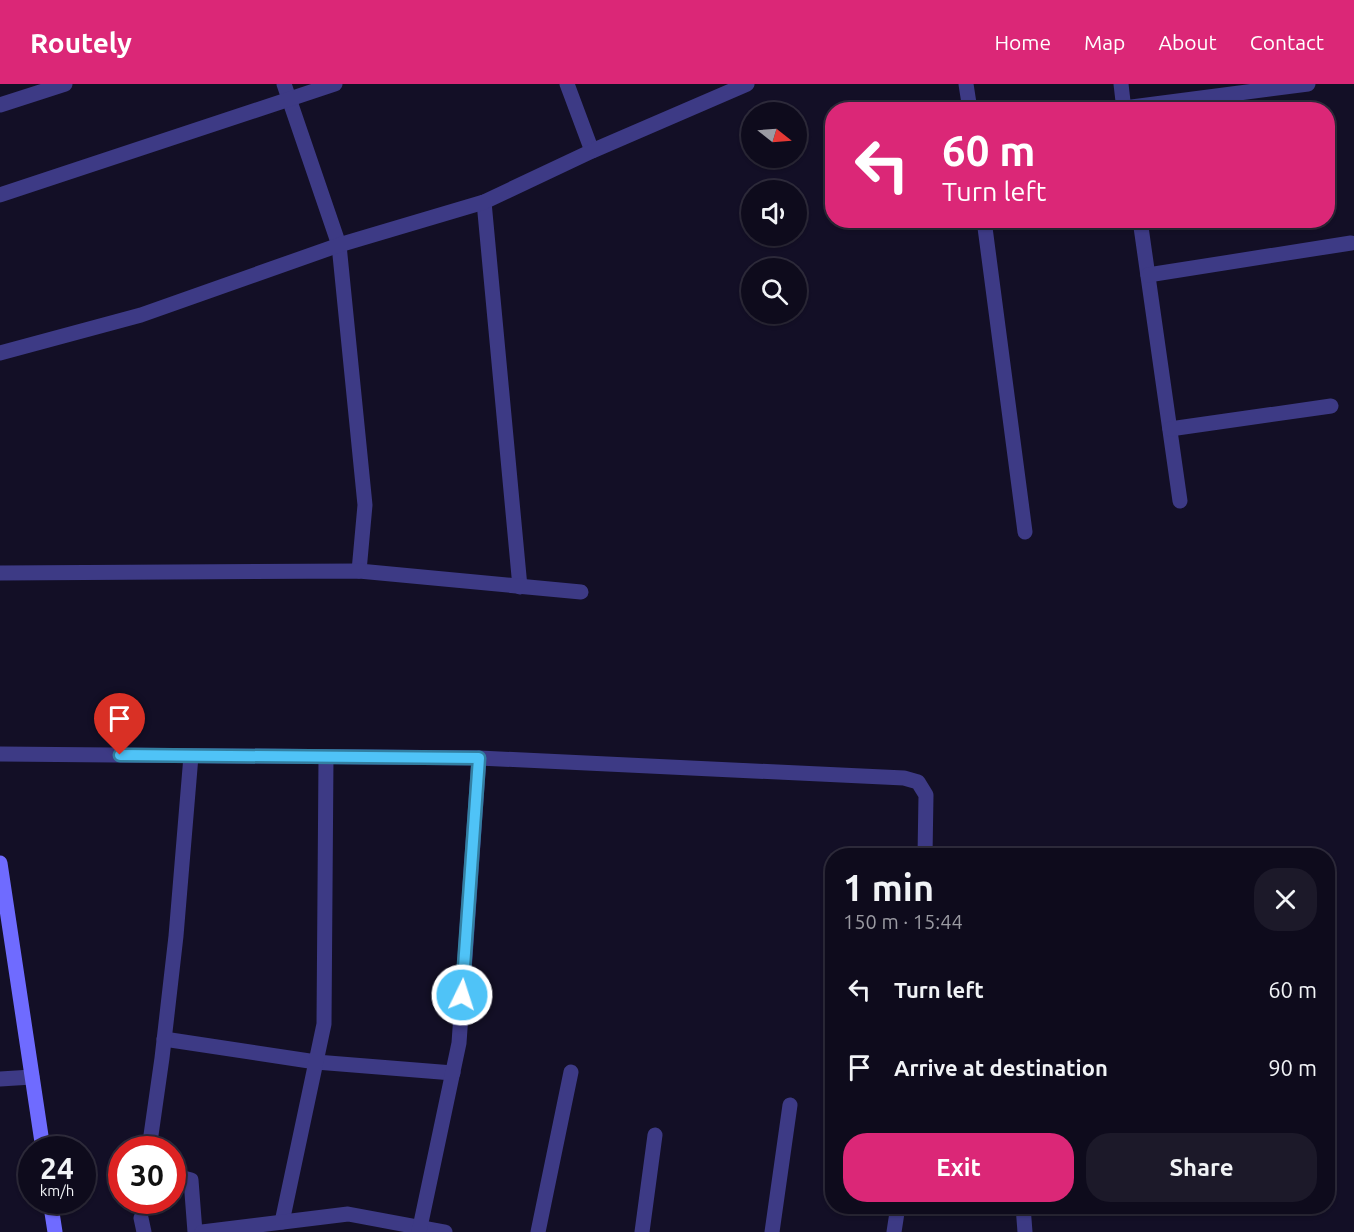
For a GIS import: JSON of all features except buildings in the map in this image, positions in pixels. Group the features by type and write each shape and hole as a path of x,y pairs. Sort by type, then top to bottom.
{"main road":[{"path":"0,863 4,912 41,1136"},
{"path":"53,1214 55,1232"}],"street":[{"path":"0,105 64,84"},
{"path":"284,84 339,245 365,506 359,571"},
{"path":"0,195 335,84"},
{"path":"567,84 592,151"},
{"path":"966,84 968,102"},
{"path":"1121,84 1123,102"},
{"path":"1176,102 1308,84"},
{"path":"0,353 141,315 339,245 484,202 737,86"},
{"path":"484,202 520,587"},
{"path":"985,228 1025,532"},
{"path":"1141,228 1180,501"},
{"path":"1148,274 1351,243"},
{"path":"1170,429 1331,406"},
{"path":"0,573 359,571 581,592"},
{"path":"0,754 479,758 904,778 918,782 926,795 925,848"},
{"path":"151,1136 176,936 191,756"},
{"path":"282,1222 324,1024 326,757"},
{"path":"419,1230 459,1043 479,758"},
{"path":"164,1039 316,1062 453,1073"},
{"path":"538,1232 571,1072"},
{"path":"0,1078 32,1077"},
{"path":"772,1232 790,1105"},
{"path":"642,1232 655,1135"},
{"path":"186,1179 191,1180 195,1232"},
{"path":"202,1232 348,1214 419,1230 445,1232"},
{"path":"894,1232 897,1214"},
{"path":"1024,1214 1025,1232"}],"route":[{"path":"120,755 479,758 462,995"}]}
